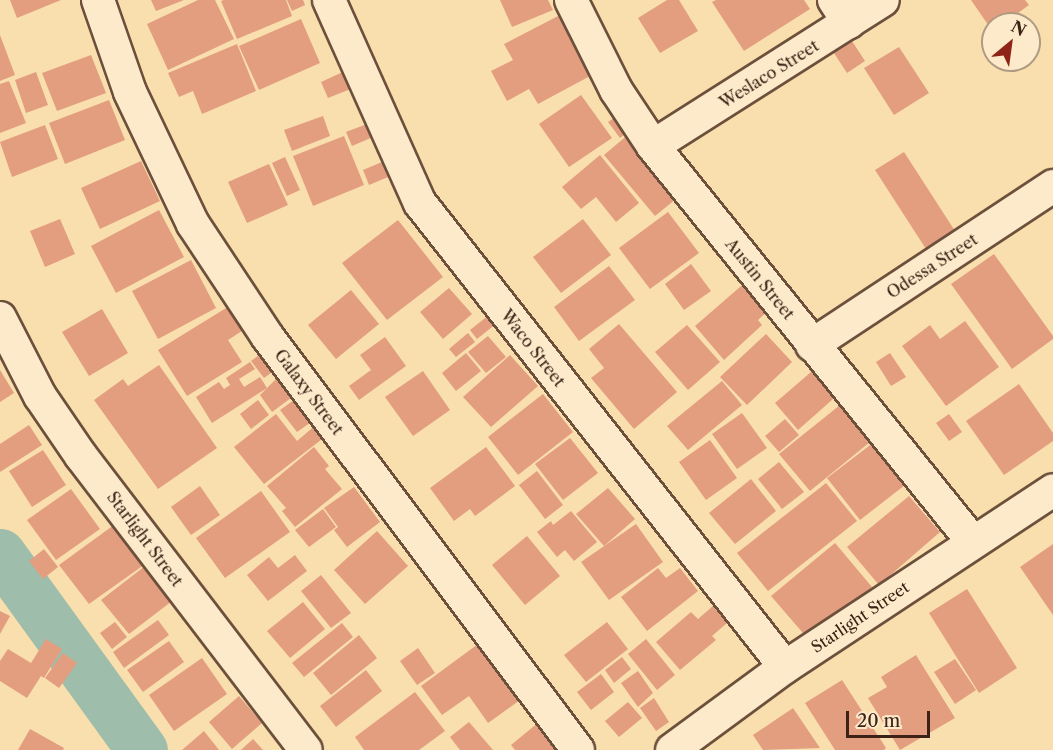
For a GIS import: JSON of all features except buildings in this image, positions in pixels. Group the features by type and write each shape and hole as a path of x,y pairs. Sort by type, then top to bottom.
{"street":[{"name":"Galaxy Street","path":"98,0 130,92 193,224 267,336 578,750"},
{"name":"Waco Street","path":"329,0 420,203 785,667"},
{"name":"Austin Street","path":"571,0 616,90 653,146 973,542"},
{"name":"Weslaco Street","path":"653,146 842,12 883,0"},
{"name":"Odessa Street","path":"812,345 1053,186"},
{"name":"Starlight Street","path":"0,318 40,396 81,456 306,750"},
{"name":"Starlight Street","path":"672,750 785,667 1053,490"}],"waterway":[{"path":"0,554 142,750"}]}
